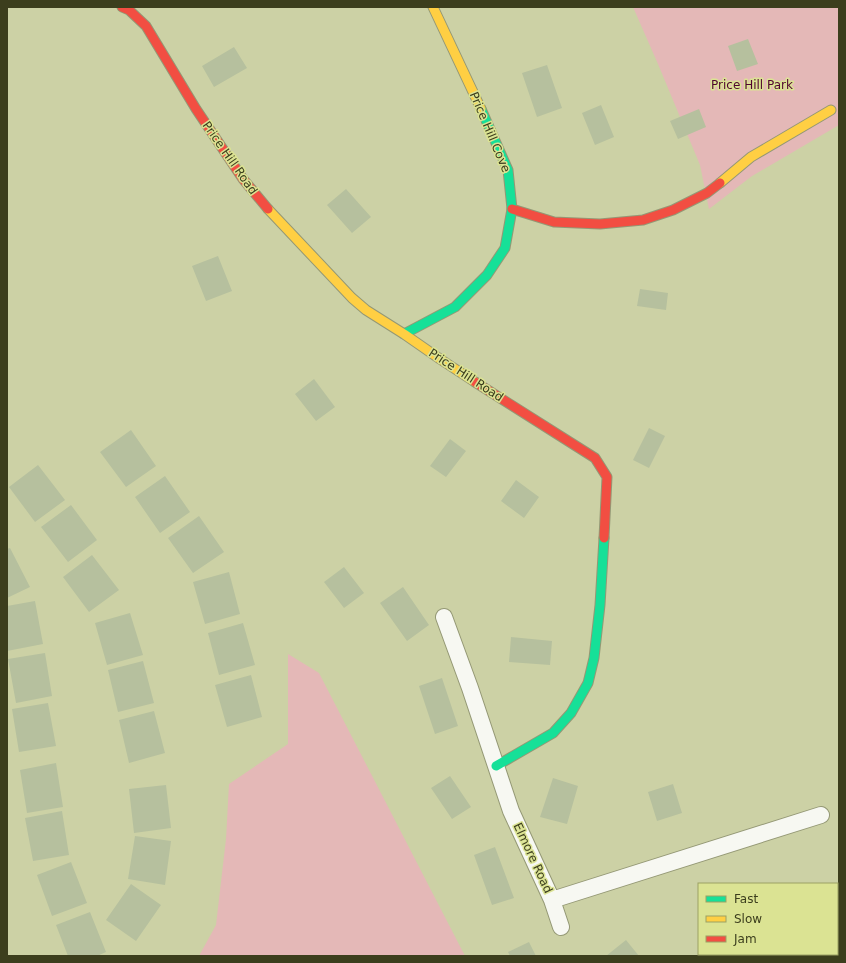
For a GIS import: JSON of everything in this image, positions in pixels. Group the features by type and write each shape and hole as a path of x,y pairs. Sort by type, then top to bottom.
{"street":[{"name":"Price Hill Road","path":"122,7 129,10 146,26 196,109 243,179 267,208 352,298 366,310 440,359 595,458 608,477 600,605 594,658 588,683 570,713 553,733 496,766"},
{"name":"Price Hill Cove","path":"404,334 455,307 487,275 505,248 512,209 508,170 480,106 433,7"},
{"path":"512,209 554,222 600,224 642,220 674,210 706,193 726,179 751,157 832,110"},
{"name":"Elmore Road","path":"444,617 470,688 511,810 552,900 821,815"},
{"path":"552,900 561,926"}],"green space":[{"name":"Price Hill Park","path":"633,7 839,7 839,125 752,176 709,209 700,165"},
{"path":"288,654 319,673 465,956 199,956 216,925 226,839 229,784 288,744"}],"building":[{"path":"748,39 758,64 737,71 728,46"},
{"path":"234,47 247,68 214,87 202,66"},
{"path":"547,65 562,108 537,117 522,73"},
{"path":"601,105 614,137 595,145 582,113"},
{"path":"699,109 706,127 678,139 670,121"},
{"path":"346,189 371,217 352,233 327,205"},
{"path":"218,256 232,291 206,301 192,266"},
{"path":"640,289 668,293 666,310 637,306"},
{"path":"314,379 335,407 316,421 295,394"},
{"path":"649,428 665,436 649,468 633,460"},
{"path":"131,430 156,466 126,487 100,452"},
{"path":"450,439 466,451 446,477 430,466"},
{"path":"38,465 65,500 35,522 9,487"},
{"path":"165,476 190,512 160,533 135,497"},
{"path":"516,480 539,497 524,518 501,501"},
{"path":"71,505 97,540 68,562 41,527"},
{"path":"199,516 224,552 193,573 168,538"},
{"path":"10,548 30,587 7,598 7,549"},
{"path":"92,555 119,590 89,612 63,577"},
{"path":"344,567 364,593 344,608 324,582"},
{"path":"229,572 240,614 205,624 193,582"},
{"path":"403,587 429,625 407,641 380,603"},
{"path":"35,601 43,644 7,651 7,606"},
{"path":"130,613 143,655 107,665 95,623"},
{"path":"243,623 255,665 219,675 208,633"},
{"path":"511,637 552,641 550,665 509,662"},
{"path":"45,653 52,696 16,703 8,659"},
{"path":"143,661 154,703 118,712 108,670"},
{"path":"251,675 262,717 227,727 215,685"},
{"path":"442,678 458,726 435,734 419,686"},
{"path":"48,703 56,746 19,752 12,709"},
{"path":"154,711 165,753 129,763 119,720"},
{"path":"56,763 63,807 27,813 20,770"},
{"path":"450,776 471,807 452,819 431,788"},
{"path":"553,778 578,786 567,824 540,817"},
{"path":"673,784 682,813 657,821 648,792"},
{"path":"166,785 171,828 134,833 129,789"},
{"path":"62,811 69,855 33,861 25,818"},
{"path":"135,836 171,841 165,885 128,879"},
{"path":"495,847 514,898 492,905 474,855"},
{"path":"71,862 87,903 52,916 37,875"},
{"path":"131,884 161,905 136,941 106,920"},
{"path":"90,912 106,952 97,956 68,956 56,925"},
{"path":"626,940 639,956 606,956"},
{"path":"529,942 536,956 510,956 508,952"}],"traffic: fast":[{"path":"404,334 455,307 487,275 505,248 512,209 508,170 481,109"},
{"path":"496,766 553,733 571,713 588,683 594,658 600,605 604,538"}],"traffic: slow":[{"path":"433,7 481,109"},
{"path":"720,183 751,157 831,110"},
{"path":"268,209 352,298 366,310 475,382"}],"traffic: jam":[{"path":"122,7 129,10 146,26 196,109 243,179 268,209"},
{"path":"512,209 554,222 600,224 643,220 673,210 707,193 720,183"},
{"path":"475,382 595,458 607,477 604,538"}]}
